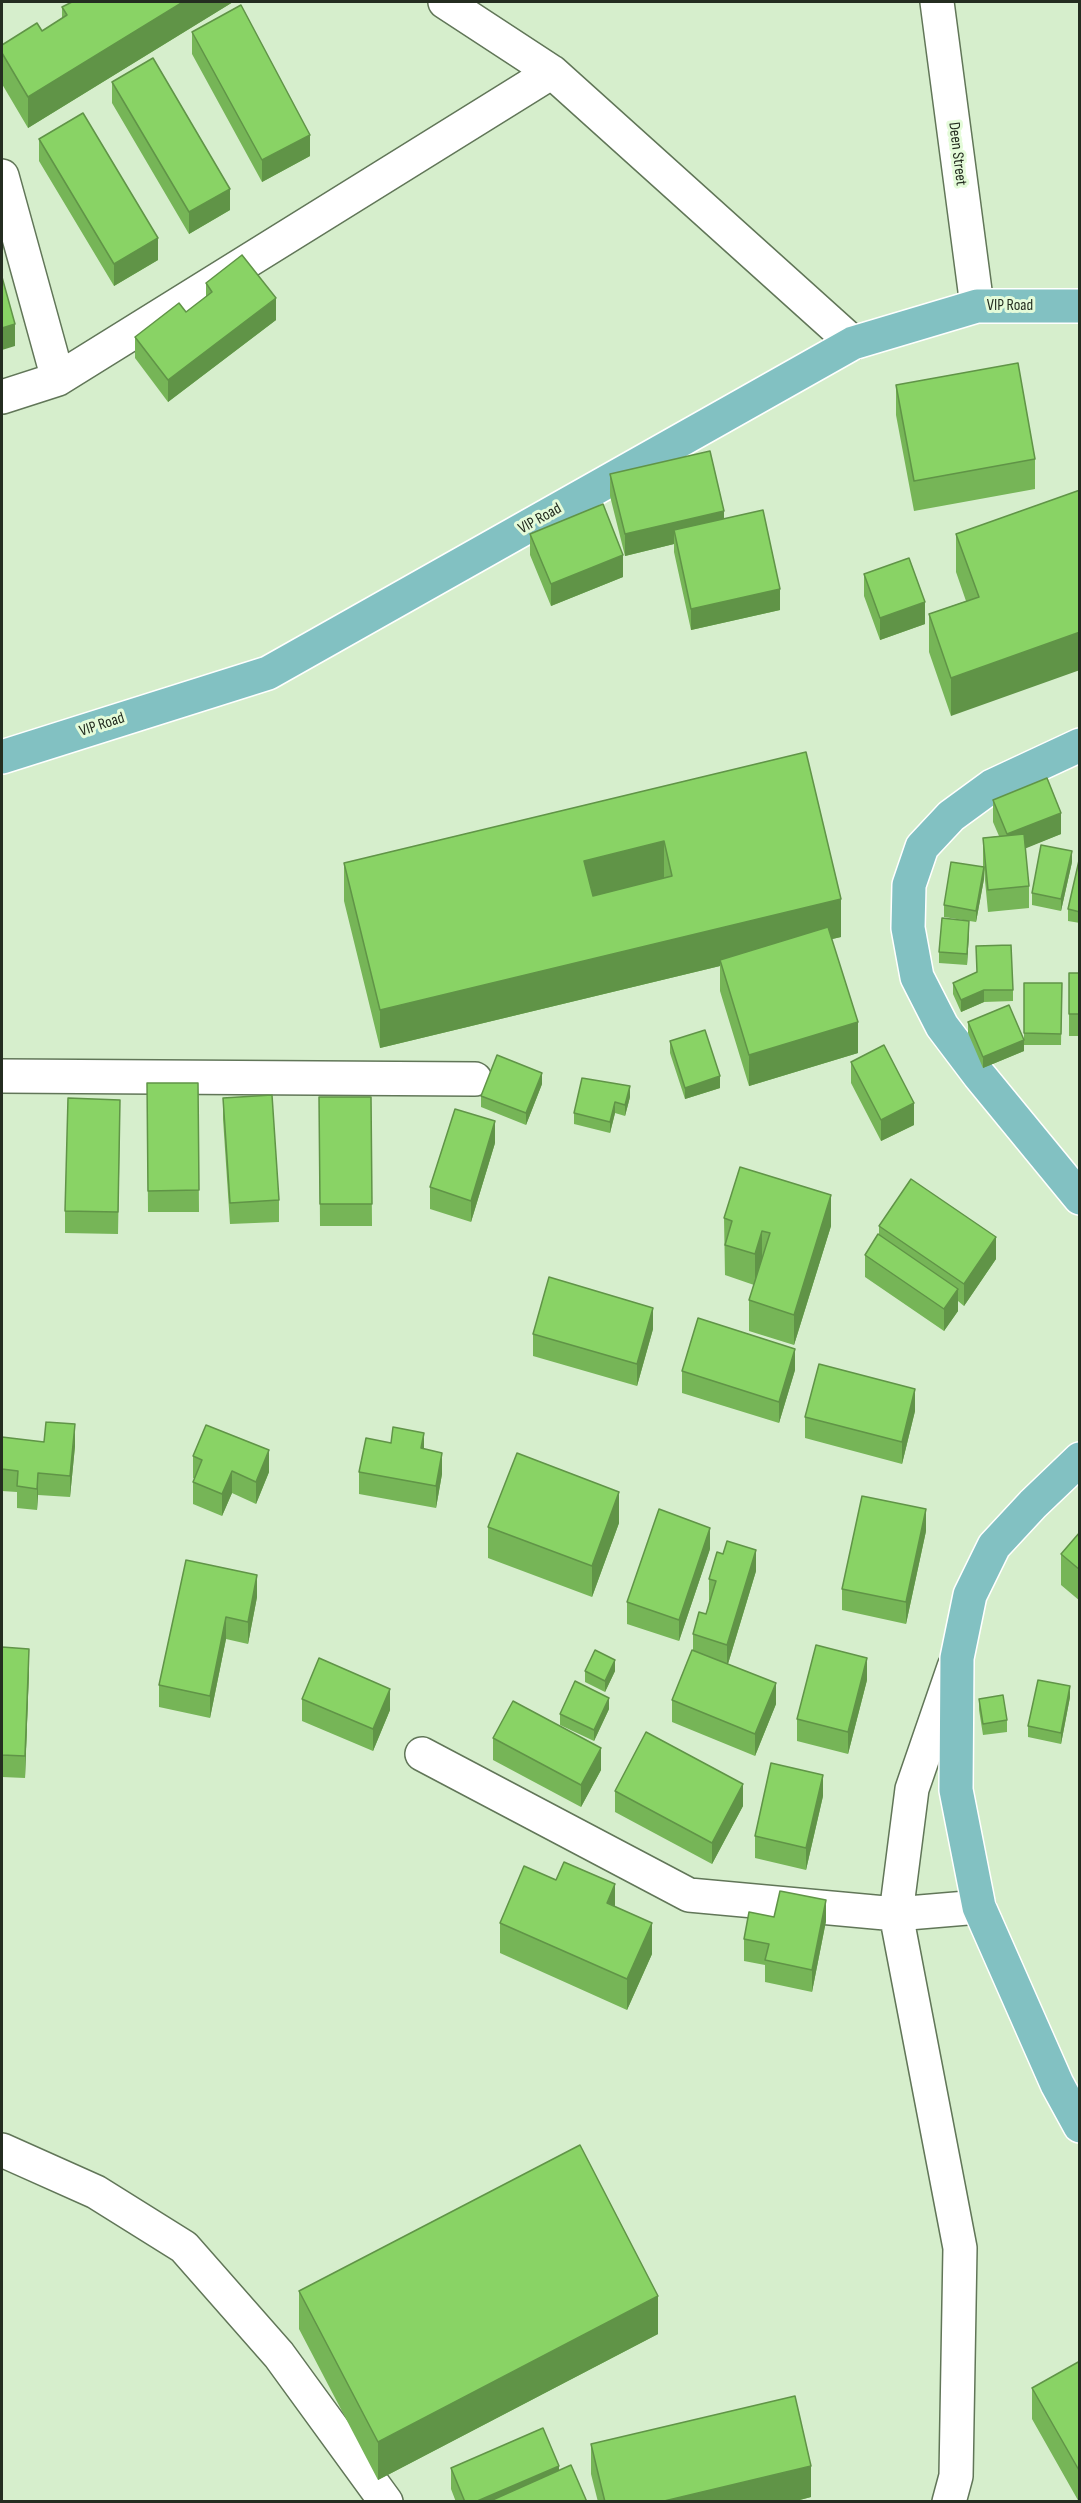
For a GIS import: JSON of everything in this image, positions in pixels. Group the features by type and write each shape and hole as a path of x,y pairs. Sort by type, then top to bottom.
{"main road":[{"name":"VIP Road","path":"2,757 268,673 853,343 977,306 1080,306"},
{"path":"1080,745 992,786 951,816 922,846 909,885 908,928 917,977 942,1026 979,1075 1080,1198"},
{"path":"1080,1459 994,1546 970,1595 957,1658 956,1790 979,1907 1057,2084 1080,2126"}],"street":[{"path":"445,2 552,72 853,343"},
{"name":"Deen Street","path":"937,2 977,306"},
{"path":"2,397 58,379 552,72"},
{"path":"2,176 58,379"},
{"path":"2,1076 475,1079"},
{"path":"949,2502 956,2476 960,2248 896,1914 912,1790 957,1658"},
{"path":"422,1754 689,1895 896,1914 979,1907"},
{"path":"2,2150 96,2192 184,2247 279,2355 386,2502"}],"building":[{"path":"72,2 183,2 28,97 2,53 2,45 37,23 42,31 67,15 62,7"},
{"path":"241,5 310,135 262,160 192,32"},
{"path":"153,58 230,189 189,212 112,82"},
{"path":"83,113 158,238 114,264 39,139"},
{"path":"242,255 276,298 168,380 135,337 179,303 186,312 212,292 206,283"},
{"path":"2,277 15,324 2,328"},
{"path":"1018,363 1035,459 914,481 896,385"},
{"path":"710,451 724,511 625,534 610,474"},
{"path":"1080,490 1080,632 951,678 929,614 979,597 956,534"},
{"path":"603,504 623,555 551,584 530,534"},
{"path":"763,510 780,589 691,609 674,530"},
{"path":"909,558 925,602 880,618 864,574"},
{"path":"806,752 841,899 380,1010 344,863","holes":["664,841 672,876 593,896 584,861"]},
{"path":"1047,778 1061,813 1007,834 993,800"},
{"path":"1024,834 1029,886 988,890 983,838"},
{"path":"1041,845 1072,851 1061,899 1032,893"},
{"path":"1080,856 1080,912 1068,909"},
{"path":"951,862 984,867 976,911 944,905"},
{"path":"942,918 969,921 967,954 939,952"},
{"path":"828,927 858,1022 749,1055 720,960"},
{"path":"1011,945 1013,990 984,990 961,1000 953,983 977,972 976,946"},
{"path":"1069,973 1080,973 1080,1014 1069,1014"},
{"path":"1024,983 1062,983 1061,1034 1024,1033"},
{"path":"1009,1005 1024,1040 983,1057 968,1022"},
{"path":"705,1030 720,1076 685,1088 670,1041"},
{"path":"884,1045 914,1103 881,1120 851,1062"},
{"path":"497,1055 542,1073 526,1113 481,1096"},
{"path":"582,1078 630,1086 625,1105 615,1102 610,1122 574,1113"},
{"path":"147,1083 198,1083 199,1190 148,1191"},
{"path":"272,1095 279,1200 230,1203 223,1098"},
{"path":"319,1097 371,1097 372,1204 320,1204"},
{"path":"68,1098 120,1100 118,1212 65,1211"},
{"path":"455,1109 495,1121 471,1201 430,1187"},
{"path":"740,1167 831,1195 794,1315 749,1300 770,1233 762,1231 755,1254 725,1245 732,1221 724,1218"},
{"path":"911,1179 996,1237 964,1284 879,1226"},
{"path":"878,1234 958,1289 944,1309 865,1255"},
{"path":"549,1277 653,1308 637,1364 533,1334"},
{"path":"698,1318 795,1349 779,1402 682,1371"},
{"path":"819,1364 915,1389 902,1442 805,1417"},
{"path":"46,1422 75,1424 70,1476 38,1473 37,1489 17,1486 18,1471 2,1469 2,1437 44,1442"},
{"path":"206,1425 269,1450 256,1482 232,1471 222,1494 193,1482 202,1460 193,1456"},
{"path":"393,1427 424,1433 421,1448 442,1453 436,1486 359,1472 366,1438 391,1443"},
{"path":"517,1453 619,1492 592,1566 488,1527"},
{"path":"862,1496 926,1509 906,1602 842,1589"},
{"path":"659,1509 710,1528 679,1620 627,1602"},
{"path":"1080,1532 1080,1570 1061,1554"},
{"path":"727,1541 756,1550 727,1645 693,1634 699,1612 706,1614 716,1581 709,1579 717,1552 723,1554"},
{"path":"186,1560 257,1575 248,1622 226,1617 210,1696 159,1685"},
{"path":"816,1645 867,1658 848,1732 797,1719"},
{"path":"2,1647 29,1649 25,1756 2,1755"},
{"path":"595,1650 615,1660 605,1681 585,1671"},
{"path":"692,1650 776,1683 755,1734 672,1700"},
{"path":"319,1658 390,1689 373,1729 302,1699"},
{"path":"1038,1680 1070,1686 1061,1733 1028,1726"},
{"path":"575,1681 609,1698 594,1730 560,1714"},
{"path":"1003,1695 1007,1720 983,1724 979,1699"},
{"path":"513,1701 601,1748 581,1785 493,1738"},
{"path":"646,1732 743,1784 712,1843 615,1791"},
{"path":"771,1763 823,1775 806,1848 755,1836"},
{"path":"564,1862 615,1884 607,1903 652,1923 627,1979 500,1923 524,1866 556,1880"},
{"path":"780,1891 826,1900 812,1970 765,1960 769,1944 744,1939 749,1912 774,1917"},
{"path":"580,2145 658,2296 378,2442 299,2291"},
{"path":"1080,2361 1080,2472 1032,2388"},
{"path":"795,2396 811,2466 660,2502 605,2502 591,2444"},
{"path":"543,2428 559,2466 475,2502 465,2502 451,2468"},
{"path":"571,2465 587,2502 488,2502"}]}
